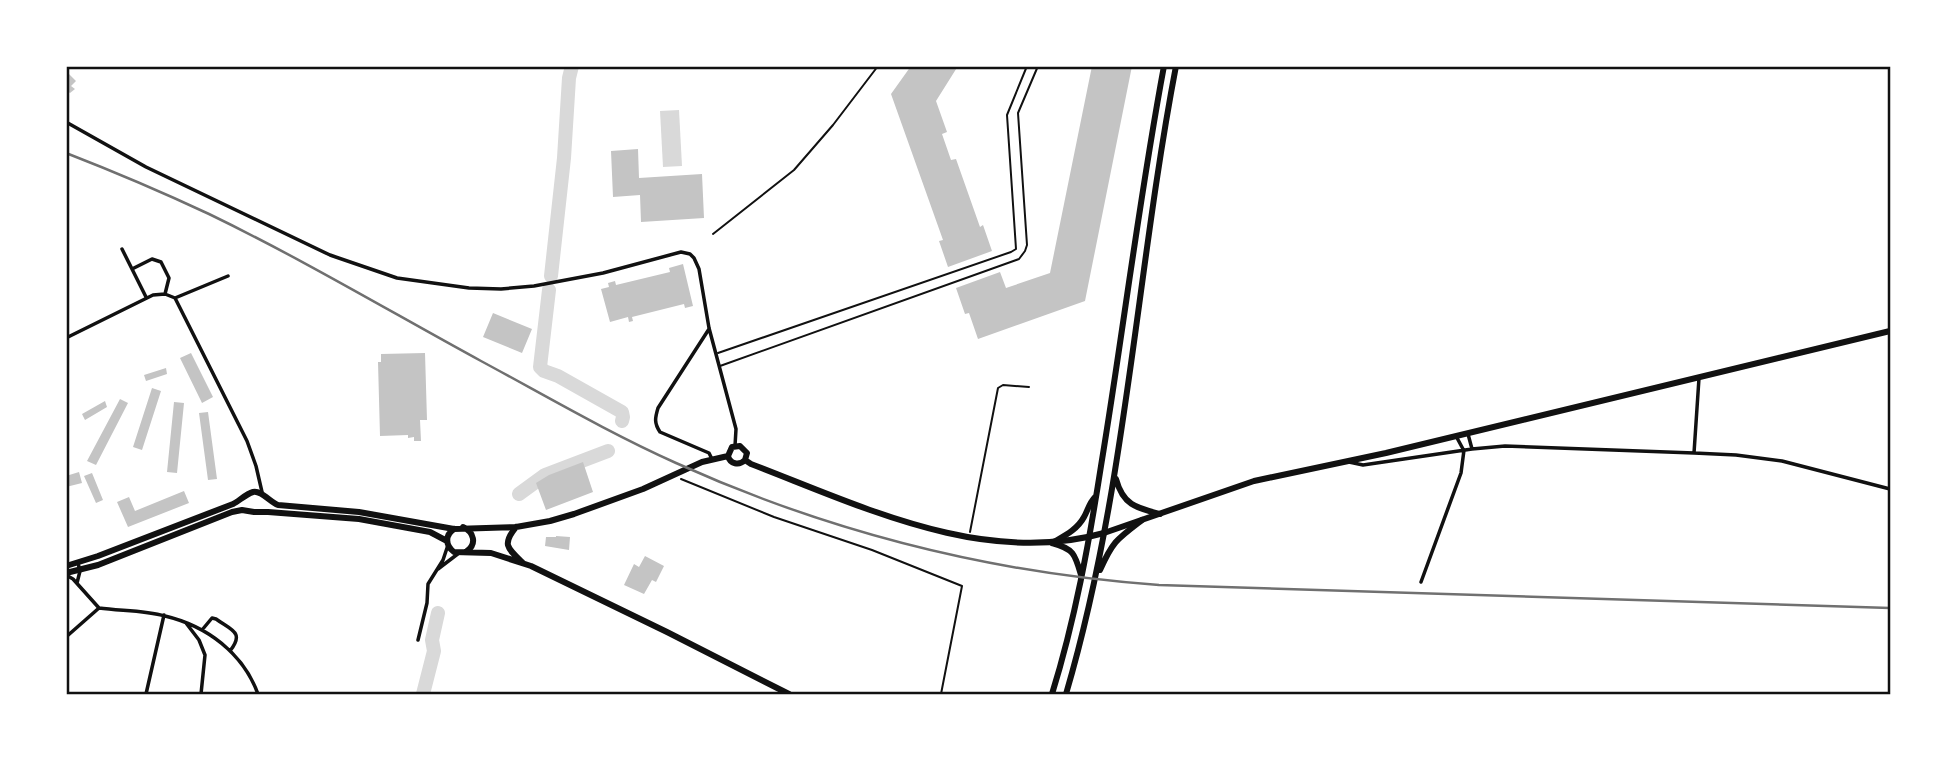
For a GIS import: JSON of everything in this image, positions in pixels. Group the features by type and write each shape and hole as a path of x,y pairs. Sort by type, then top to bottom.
{"main road":[{"path":"1052,695 1086,555 1150,137 1164,66"},
{"path":"1066,695 1103,556 1104,533 1161,150 1176,66"},
{"path":"745,460 928,528 1012,542 1052,543 1104,533 1254,481 1347,462 1891,331"},
{"path":"735,446 745,449 747,457 741,463 735,464 728,456 735,446"},
{"path":"72,570 256,492 278,505 359,512 454,528 516,527 574,514 712,459 728,456"},
{"path":"1114,474 1123,497 1131,506 1160,514"},
{"path":"248,495 245,502 249,510"},
{"path":"259,512 265,506 263,496"},
{"path":"1052,543 1074,529 1096,496"},
{"path":"72,570 238,510 359,519 430,532 447,543 454,552 491,553 524,563 620,608 789,695"},
{"path":"1103,556 1118,538 1142,520"},
{"path":"463,527 491,553"},
{"path":"516,527 508,537 508,547 524,563"},
{"path":"447,543 447,536 454,528"},
{"path":"462,553 470,549 473,539 492,528"},
{"path":"1052,543 1067,547 1075,555 1082,577"}],"street":[{"path":"66,122 146,167 330,255 397,278 469,288 502,289 569,280 681,252 690,254 699,269 709,328 736,429 735,446"},
{"path":"122,249 147,298"},
{"path":"132,269 152,259 161,262 169,278 165,294"},
{"path":"175,298 229,276"},
{"path":"66,338 160,293 175,298 253,454 263,496"},
{"path":"709,328 658,408 655,417 660,432 709,453 712,459"},
{"path":"1694,453 1699,378"},
{"path":"1468,433 1472,449"},
{"path":"1421,582 1461,473 1464,450 1456,436"},
{"path":"1347,462 1363,465 1472,449 1517,446 1736,455 1782,461 1891,489"},
{"path":"248,495 258,477"},
{"path":"418,640 427,603 428,584 443,560 447,543"},
{"path":"434,573 462,553"},
{"path":"72,570 77,583"},
{"path":"72,570 77,583 99,608 164,615 202,630 237,657 249,674 258,695"},
{"path":"66,637 99,608"},
{"path":"146,695 164,615"},
{"path":"202,630 212,618 236,634 237,642 230,651"},
{"path":"186,623 199,640 205,655 201,695"}],"lane":[{"path":"716,354 1011,253 1016,249 1007,115 1027,66"},
{"path":"719,366 1019,259 1027,245 1018,113 1038,66"}],"path":[{"path":"713,234 794,170 878,66"},
{"path":"969,536 996,392 1000,385 1029,387"},
{"path":"674,476 774,517 872,550 962,586 941,695"}],"shaded area":[{"path":"679,110 682,166 663,167 660,111"}],"building":[{"path":"911,66 958,66 936,101 947,132 942,134 951,160 956,159 980,227 983,225 992,251 948,267 939,241 943,240 891,94"},
{"path":"1092,66 1132,66 1085,301 978,339 956,288 1000,272 1006,288 1050,273"},
{"path":"66,71 76,81 71,86 75,89 70,93 66,90"},
{"path":"638,149 639,178 702,174 704,218 641,222 640,195 613,197 611,151"},
{"path":"683,264 693,306 685,308 684,304 632,317 633,321 629,322 628,317 610,322 601,289 609,287 608,283 615,281 616,285 670,272 669,268"},
{"path":"493,313 532,329 522,353 483,337"},
{"path":"191,353 213,397 202,403 180,358"},
{"path":"425,353 427,420 420,420 421,441 414,441 414,437 408,438 408,435 380,436 378,362 381,362 381,354"},
{"path":"166,368 167,374 146,381 144,375"},
{"path":"152,388 161,391 142,450 133,447"},
{"path":"120,399 128,403 96,465 87,461"},
{"path":"105,401 107,407 85,420 82,414"},
{"path":"174,402 184,403 177,473 167,472"},
{"path":"208,412 217,479 208,480 199,413"},
{"path":"583,462 593,492 546,510 536,483"},
{"path":"79,472 82,483 66,487 66,476"},
{"path":"92,473 103,500 96,503 84,476"},
{"path":"184,491 189,503 128,527 117,502 129,497 135,511"},
{"path":"546,537 570,537 569,550 545,546"},
{"path":"645,556 664,566 656,582 652,580 644,594 624,585 634,564 639,567"}],"waterway":[{"path":"551,276 572,66"},
{"path":"549,290 540,367 622,412 622,421"},
{"path":"519,494 545,475 608,451"},
{"path":"423,694 434,651 432,640 438,613"}],"railway":[{"path":"66,153 156,190 244,231 578,414 676,463 793,509 912,545 1035,571 1159,585 1890,608"}]}
